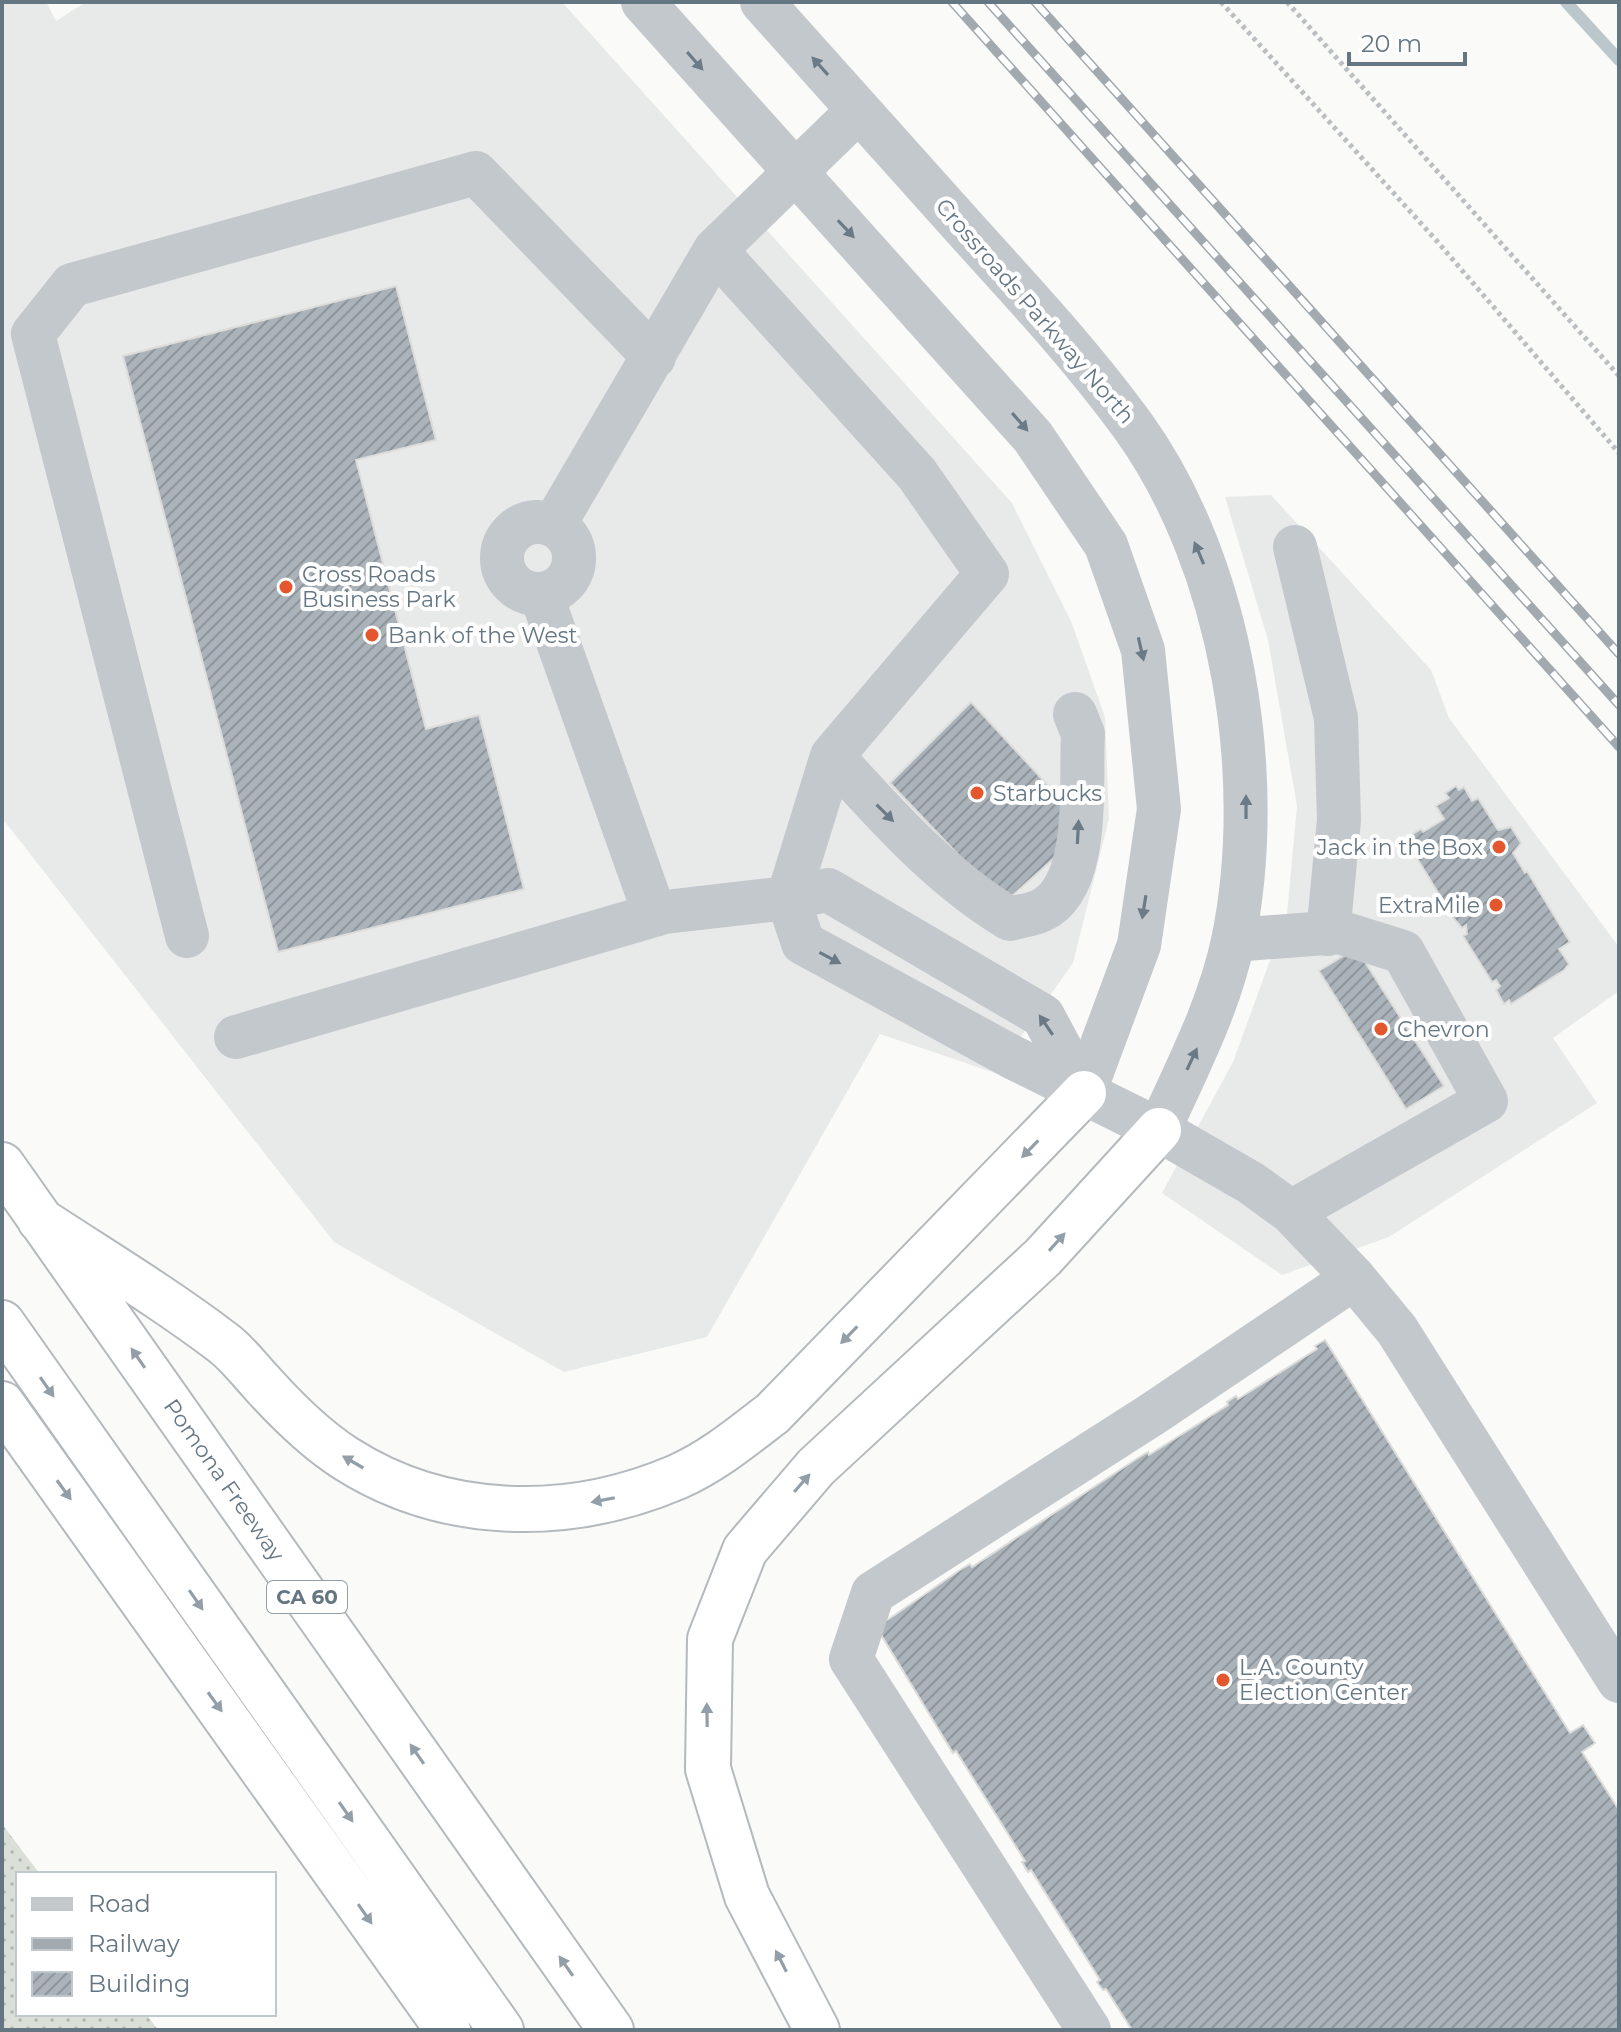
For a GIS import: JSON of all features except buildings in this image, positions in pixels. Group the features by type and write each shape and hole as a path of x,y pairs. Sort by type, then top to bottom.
{"highway":[{"path":"40,1220 224,1343 284,1408 344,1458 413,1494 471,1508 530,1509 606,1500 677,1477 728,1449 773,1413 1084,1093"},
{"path":"817,2030 747,1896 708,1769 710,1639 745,1550 816,1467 1043,1257 1159,1130"},
{"name":"Pomona Freeway","path":"2,1165 611,2030"},
{"path":"2,1323 501,2030"},
{"path":"2,1404 448,2030"}],"street":[{"path":"643,2 1033,437 1106,545 1143,650 1159,809 1139,945 1084,1093"},
{"name":"Crossroads Parkway North","path":"762,2 1063,337 1135,428 1179,506 1218,599 1237,697 1247,807 1233,940 1210,1019 1159,1130"},
{"path":"655,915 541,594 528,593 509,580 501,557 509,534 519,526 542,521 554,525 715,250 859,110"},
{"path":"187,936 33,334 72,285 476,173 654,357"},
{"path":"715,250 917,474 987,574 832,756 788,898 803,943 1159,1130 1251,1183 1291,1212 1354,1278 1397,1330 1619,1681"},
{"path":"1295,547 1336,718 1339,820 1328,934"},
{"path":"832,756 880,809 970,895 1010,919 1042,911 1067,886 1077,865 1083,734 1075,714"},
{"path":"236,1037 655,915 828,890 1043,1016 1084,1093"},
{"path":"1233,940 1339,932 1403,952 1486,1101 1291,1212"},
{"path":"1089,2030 851,1659 873,1593 1154,1413 1354,1278"}],"path":[{"path":"1221,2 1436,240 1619,453"},
{"path":"1287,2 1619,376"}],"shaded area":[{"path":"2,2 46,2 56,21 86,2 562,2 1012,503 1071,621 1105,717 1109,819 1073,963 995,1073 880,1034 707,1337 564,1372 334,1242 2,818"},
{"path":"1271,495 1431,670 1449,718 1619,947 1619,991 1553,1038 1597,1103 1389,1237 1282,1275 1162,1193 1233,1062 1287,914 1297,806 1268,640 1225,497"},
{"path":"2,1824 38,1872 16,1872 16,2016 148,2016 158,2030 2,2030"}],"waterway":[{"path":"1566,2 1619,60"}],"railway":[{"path":"952,2 1619,747"},
{"path":"988,2 1619,705"},
{"path":"1035,2 1619,654"}],"place":[{"name":"Cross Roads Business Park","path":"286,587"},
{"name":"Bank of the West","path":"372,635"},
{"name":"Starbucks","path":"977,793"},
{"name":"Jack in the Box","path":"1499,847"},
{"name":"ExtraMile","path":"1496,905"},
{"name":"Chevron","path":"1381,1029"},
{"name":"L.A. County Election Center","path":"1223,1680"}]}
